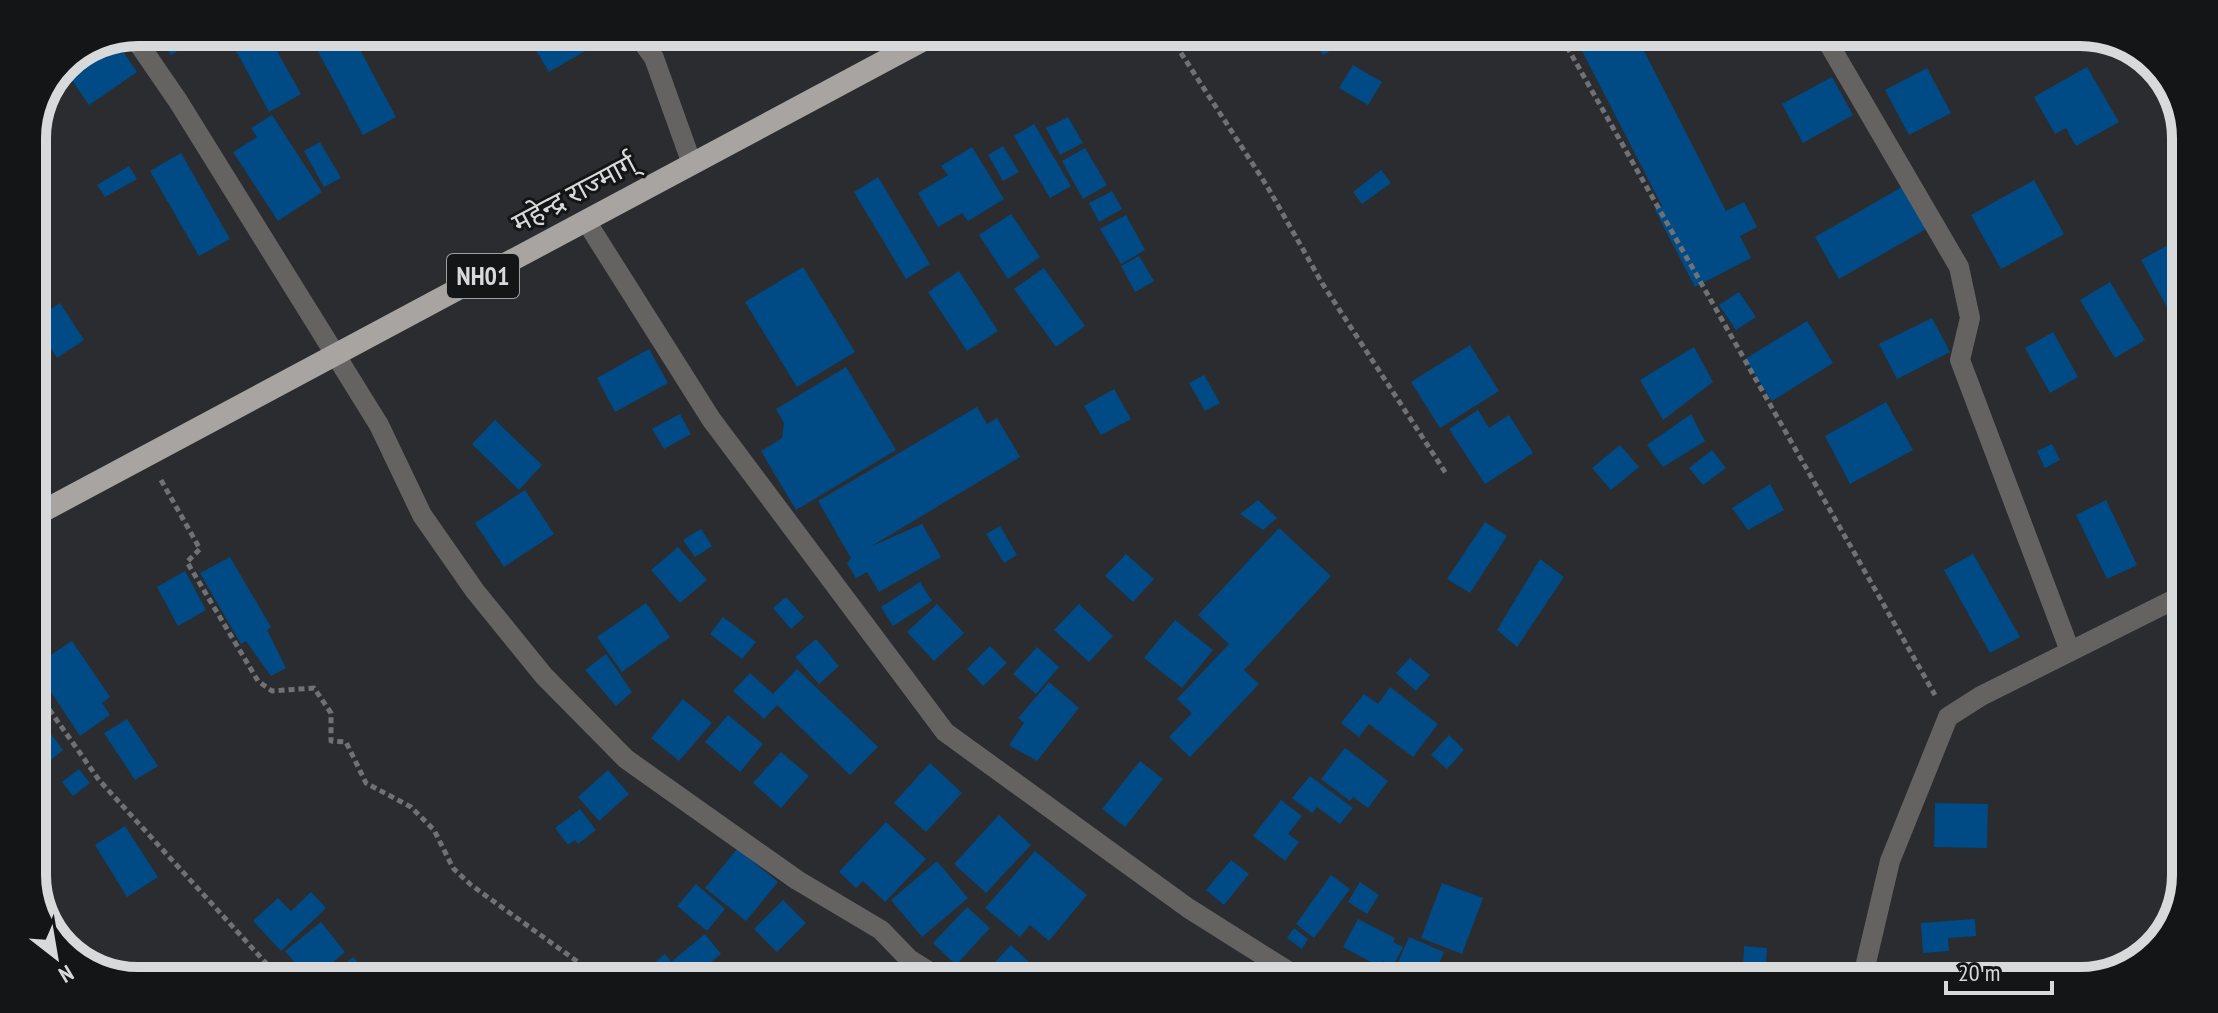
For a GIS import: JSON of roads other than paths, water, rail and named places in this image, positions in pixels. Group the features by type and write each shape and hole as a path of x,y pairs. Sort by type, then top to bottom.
{"highway":[{"name":"महेन्द्र राज्मार्ग्","path":"46,508 912,46"}],"street":[{"path":"140,46 336,354 361,402 379,425 422,515 475,591 544,676 626,759 797,880 881,930 909,959 922,967"},
{"path":"646,46 654,58 692,164"},
{"path":"1830,46 1959,267 1970,318 1960,360 2070,651"},
{"path":"586,221 711,419 945,732 1188,908 1282,967"},
{"path":"1865,967 1890,861 1948,717 1981,696 2172,600"}]}
